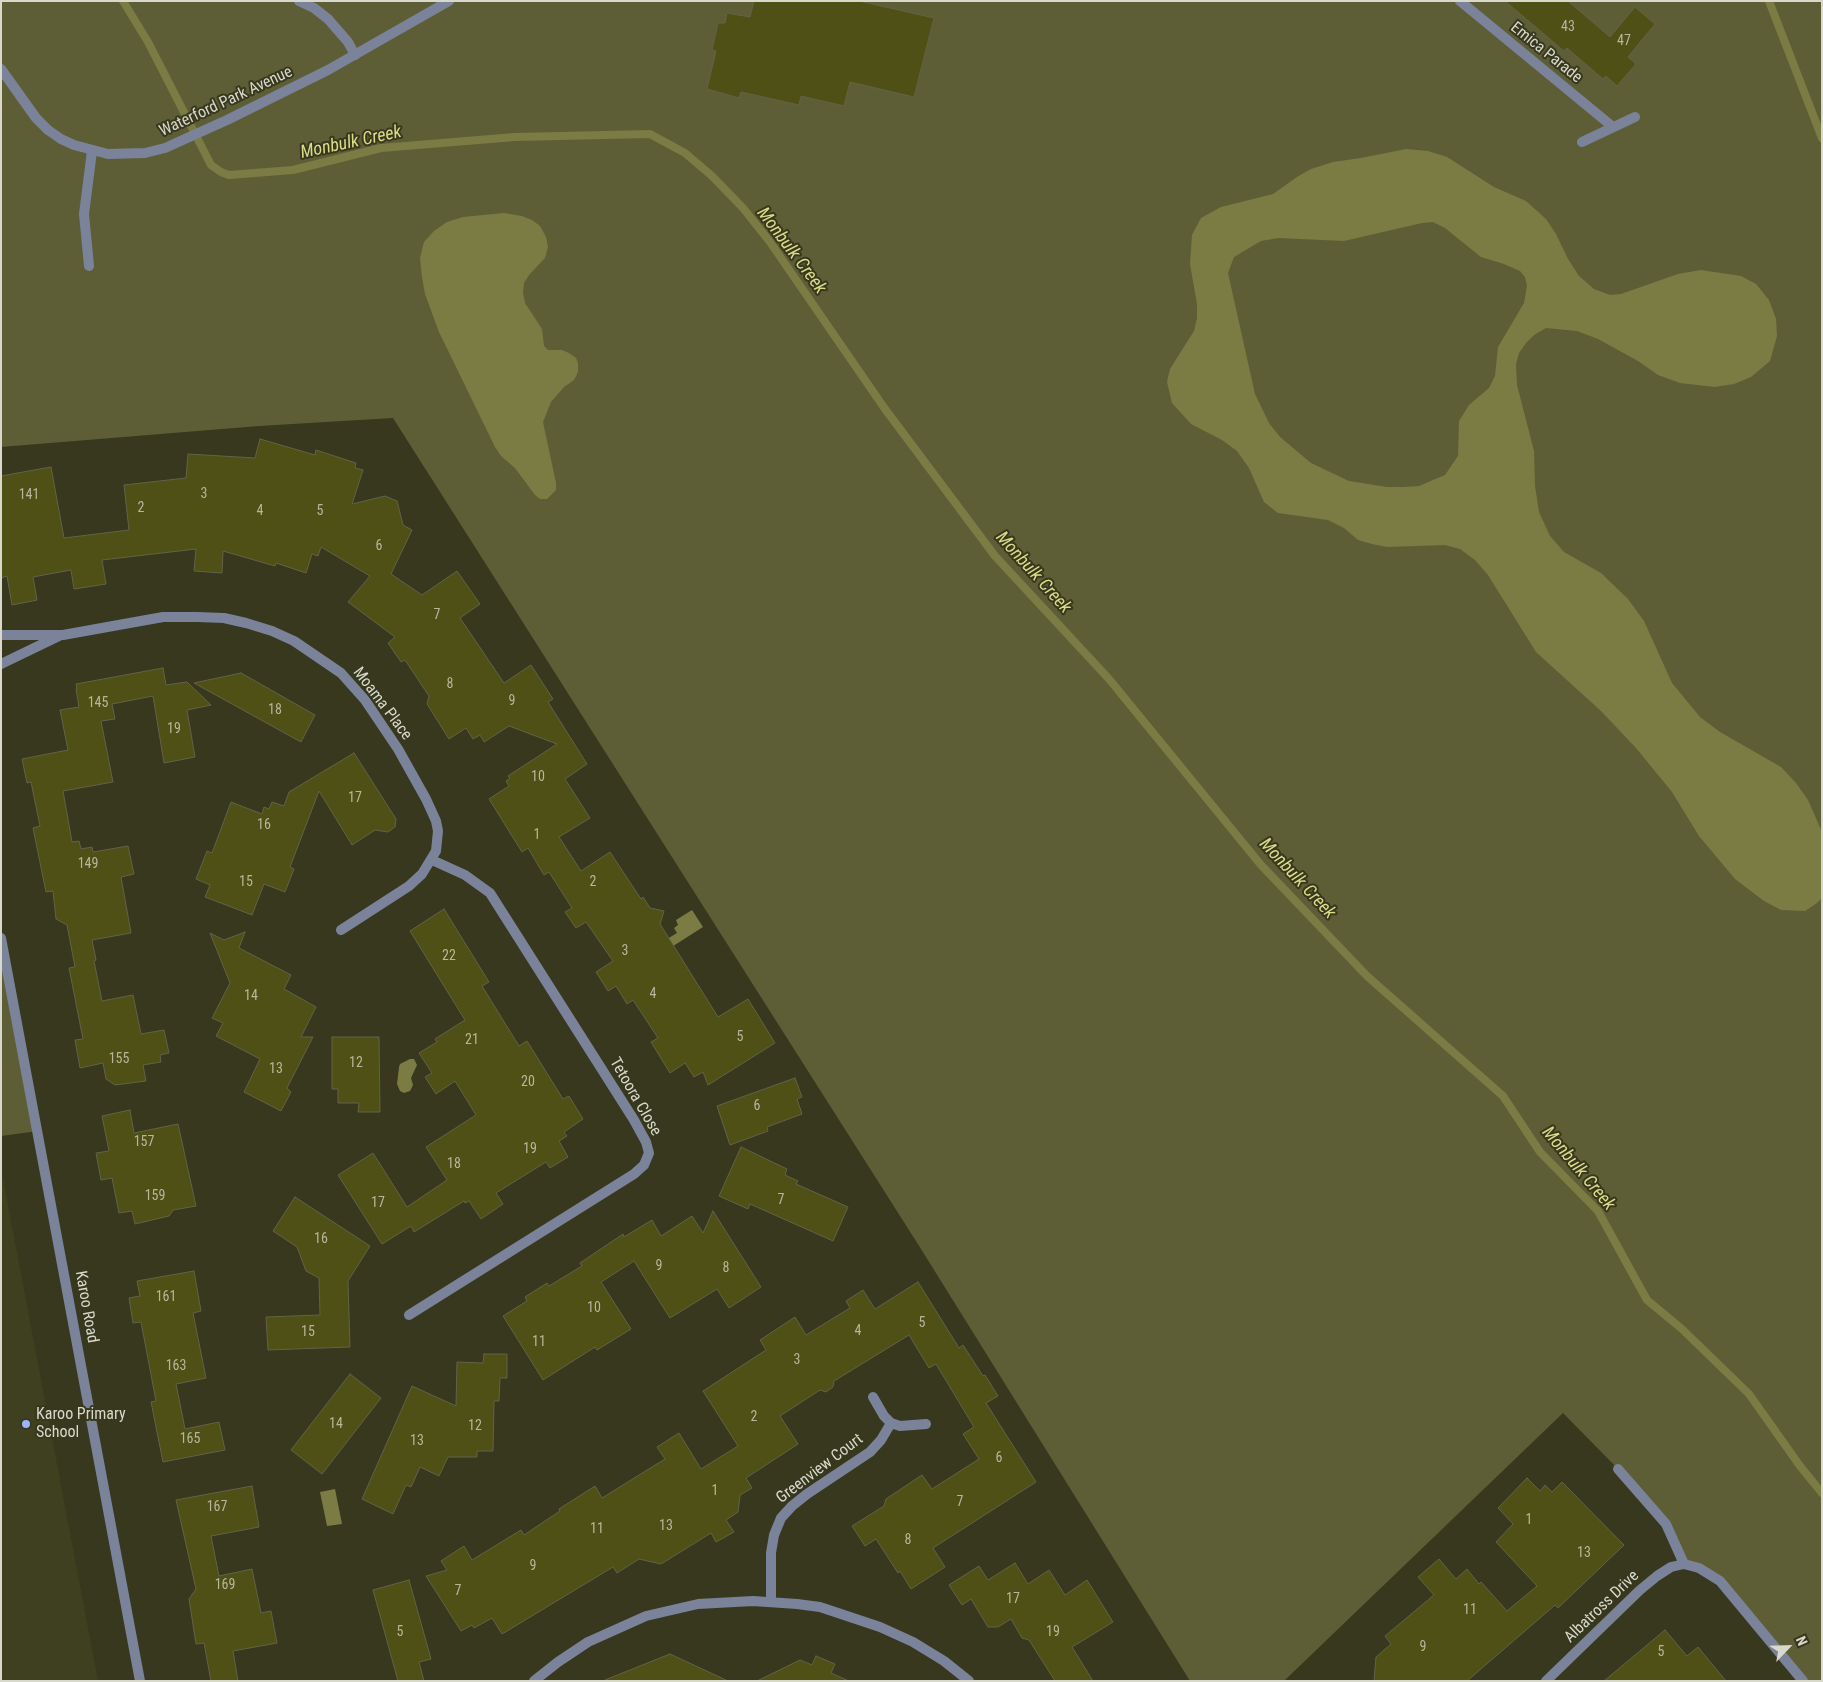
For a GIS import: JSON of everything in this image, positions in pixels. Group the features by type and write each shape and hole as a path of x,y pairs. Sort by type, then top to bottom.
{"street":[{"path":"299,1 314,8 328,18 348,42 355,55"},
{"name":"Waterford Park Avenue","path":"1,69 36,118 48,130 74,145 108,154 145,152 165,148 227,120 355,55 449,1"},
{"name":"Emica Parade","path":"1460,1 1613,127"},
{"path":"1582,142 1635,117"},
{"path":"89,266 84,214 92,151"},
{"name":"Moama Place","path":"1,636 62,634 163,617 197,616 224,618 246,623 294,641 341,673 365,700 398,749 436,820 438,831 436,851 422,874 409,886 341,930"},
{"name":"Moama Place","path":"1,664 62,634"},
{"name":"Tetoora Close","path":"409,1315 634,1174 644,1165 649,1153 638,1125 490,893 465,875 432,860"},
{"name":"Karoo Road","path":"1,938 140,1681"},
{"path":"873,1397 884,1416 891,1423 900,1426 926,1424"},
{"name":"Greenview Court","path":"771,1602 771,1553 774,1535 781,1518 807,1494 870,1452 881,1440 891,1423"},
{"path":"1618,1469 1666,1524 1684,1564 1699,1568 1720,1581 1803,1681"},
{"name":"Albatross Drive","path":"1546,1681 1640,1590 1671,1567 1684,1564"},
{"path":"534,1681 588,1642 646,1616 698,1604 734,1601 771,1602 820,1608 880,1627 921,1647 969,1681"}],"shaded area":[{"path":"1,1 1822,1 1822,1681 1803,1681 1720,1581 1684,1564 1673,1536 1618,1469 1563,1413 1284,1681 1190,1681 921,1249 393,418 259,426 1,447"},
{"path":"1406,149 1428,151 1447,157 1494,187 1526,201 1546,219 1579,276 1594,289 1610,295 1621,294 1678,274 1701,270 1741,276 1756,284 1769,300 1776,319 1777,336 1770,361 1751,377 1734,384 1715,387 1680,383 1658,375 1638,361 1598,339 1577,331 1546,328 1534,335 1519,353 1516,364 1517,385 1534,451 1535,486 1539,512 1550,536 1564,552 1601,573 1628,599 1644,621 1672,683 1700,717 1720,732 1781,767 1808,800 1822,832 1822,898 1805,911 1781,910 1764,901 1735,879 1699,836 1672,792 1636,748 1601,711 1536,652 1488,575 1475,560 1460,549 1445,545 1387,547 1372,544 1358,540 1344,528 1328,520 1278,513 1264,502 1249,468 1237,451 1222,440 1191,424 1172,403 1167,382 1170,369 1194,331 1197,318 1197,304 1190,264 1192,235 1201,218 1221,207 1273,194 1311,169 1333,162","holes":["1433,222 1445,228 1481,257 1520,271 1525,277 1527,286 1524,303 1498,347 1495,376 1489,388 1469,405 1459,421 1458,456 1445,475 1419,486 1387,487 1349,481 1311,463 1280,437 1269,423 1255,394 1228,273 1234,257 1261,241 1278,238 1344,241 1422,223"]},
{"path":"504,213 532,220 540,226 546,237 548,247 545,258 524,283 525,303 542,329 544,346 548,350 562,350 569,353 576,358 578,363 578,372 574,380 564,387 551,402 543,422 556,483 556,490 547,499 540,499 535,495 515,468 501,456 495,447 439,332 425,294 422,277 420,258 424,242 434,231 447,222 463,217"},
{"path":"692,910 703,927 667,950 662,942 677,933 674,928 678,925 676,920"},
{"path":"1,938 38,1131 1,1136"},
{"path":"414,1059 417,1065 411,1078 413,1085 410,1091 404,1093 400,1091 397,1084 399,1067 400,1064"},
{"name":"Karoo Primary School","path":"1,1168 98,1681 1,1681"},
{"path":"335,1489 342,1524 327,1526 320,1492"}],"building":[{"path":"754,1 859,1 934,18 914,97 850,82 844,106 801,96 799,105 741,92 739,98 707,89 716,51 712,50 718,23 725,23 727,13 750,17"},
{"path":"1505,1 1568,1 1610,37 1635,7 1655,24 1628,57 1636,64 1617,86 1606,76 1603,79 1567,48 1564,51"},
{"path":"260,439 315,455 316,450 356,463 355,468 363,470 352,504 385,496 397,501 403,525 412,530 391,574 422,595 457,571 480,604 460,618 504,683 531,665 553,699 548,702 587,764 565,779 590,818 559,837 581,871 610,852 641,899 643,897 650,908 664,911 660,924 718,1017 748,999 775,1043 708,1085 703,1072 694,1077 685,1063 670,1073 651,1042 658,1038 633,1000 627,1004 616,986 608,991 596,972 613,961 586,922 576,928 565,912 572,908 549,872 544,875 528,848 522,852 489,799 509,786 506,781 510,778 508,776 557,744 509,726 484,742 480,735 473,739 466,728 449,739 427,704 429,696 405,660 401,662 388,643 395,637 348,602 370,576 321,547 318,556 312,554 306,573 276,563 275,566 223,551 222,573 194,571 196,549 102,560 106,584 74,589 71,570 33,577 37,600 12,605 7,576 1,578 1,476 51,467 64,538 129,530 124,485 186,478 188,454 255,458"},
{"path":"163,668 166,685 187,682 211,705 187,710 195,757 164,763 153,696 112,704 115,719 101,721 113,782 63,791 72,842 79,841 81,849 92,847 93,852 128,846 134,874 121,877 131,933 92,940 102,1001 133,995 141,1034 164,1030 169,1053 160,1055 161,1062 143,1065 146,1081 115,1085 106,1079 103,1063 80,1068 75,1040 83,1039 69,968 75,967 67,925 56,919 53,891 46,892 33,828 40,826 31,782 27,783 22,759 68,750 60,710 79,707 76,684"},
{"path":"241,673 315,715 301,742 194,683"},
{"path":"354,753 396,819 395,827 388,832 375,830 352,845 319,791 290,867 294,869 285,892 264,884 252,915 205,897 210,885 196,879 207,851 212,853 231,802 262,814 264,807 269,809 272,802 284,806 289,792"},
{"path":"444,909 489,982 482,986 519,1046 527,1041 563,1099 569,1096 583,1119 564,1132 567,1136 559,1141 568,1157 550,1168 546,1162 496,1193 503,1204 481,1219 469,1201 465,1203 464,1201 414,1232 411,1226 382,1244 338,1175 373,1153 407,1207 447,1180 426,1147 476,1115 455,1081 436,1094 425,1077 432,1073 419,1053 437,1042 435,1039 465,1020 410,931"},
{"path":"245,932 239,948 291,975 284,989 316,1007 301,1037 313,1037 287,1088 291,1092 281,1111 244,1092 260,1059 216,1036 223,1023 212,1018 230,983 210,933 224,940"},
{"path":"332,1037 379,1037 380,1112 358,1112 359,1103 338,1103 338,1089 332,1089"},
{"path":"795,1078 802,1097 797,1099 802,1114 767,1127 768,1131 730,1145 717,1106"},
{"path":"130,1110 134,1133 178,1124 196,1206 173,1210 169,1216 135,1224 132,1211 119,1213 112,1178 101,1180 96,1153 109,1151 102,1116"},
{"path":"741,1147 787,1169 785,1175 798,1181 796,1184 848,1207 833,1241 750,1204 748,1209 719,1196"},
{"path":"295,1197 370,1246 348,1281 350,1347 268,1350 266,1317 320,1315 319,1278 306,1271 297,1247 273,1231"},
{"path":"713,1211 761,1287 729,1308 717,1289 670,1318 634,1261 601,1282 631,1329 597,1350 595,1347 543,1380 503,1316 527,1301 525,1297 547,1283 549,1286 582,1266 580,1263 623,1234 624,1237 652,1220 661,1236 692,1216 703,1233"},
{"path":"194,1271 201,1311 193,1313 206,1378 176,1384 185,1429 219,1422 225,1450 163,1462 151,1402 156,1401 141,1322 133,1323 129,1298 140,1296 137,1281"},
{"path":"918,1282 959,1348 963,1345 998,1396 986,1403 1036,1482 933,1548 945,1567 911,1589 876,1539 865,1546 852,1526 884,1506 886,1499 922,1475 932,1489 979,1459 963,1434 974,1427 936,1364 929,1368 909,1335 834,1381 833,1387 826,1392 820,1390 780,1416 798,1444 746,1478 752,1488 740,1495 738,1512 726,1520 734,1532 716,1542 711,1533 661,1564 639,1559 617,1573 613,1567 502,1634 492,1618 474,1628 472,1625 461,1631 426,1576 447,1570 441,1561 464,1546 472,1560 521,1530 524,1535 560,1511 559,1509 595,1486 602,1498 665,1459 657,1447 679,1433 701,1469 738,1446 703,1391 766,1350 760,1340 795,1317 806,1335 850,1308 846,1301 863,1290 875,1309"},
{"path":"484,1354 507,1354 507,1378 500,1378 499,1401 494,1401 493,1451 477,1451 477,1457 448,1457 439,1476 420,1467 411,1487 406,1485 393,1514 362,1499 412,1386 456,1406 457,1362 483,1363"},
{"path":"350,1374 381,1398 322,1474 291,1450"},
{"path":"1527,1478 1540,1491 1545,1485 1552,1492 1562,1482 1624,1545 1558,1608 1555,1605 1467,1681 1374,1681 1376,1657 1391,1644 1385,1636 1434,1595 1418,1577 1439,1559 1456,1579 1467,1569 1479,1584 1481,1582 1507,1611 1537,1586 1496,1542 1513,1524 1498,1508"},
{"path":"252,1486 259,1527 211,1536 219,1576 252,1569 261,1613 271,1611 277,1643 233,1651 238,1681 211,1681 204,1643 196,1644 189,1599 196,1589 176,1500"},
{"path":"1015,1563 1028,1584 1049,1570 1065,1595 1087,1580 1113,1622 1072,1647 1093,1681 1055,1681 1029,1640 1022,1638 1011,1619 998,1627 988,1627 971,1599 962,1605 949,1585 979,1566 988,1580"},
{"path":"409,1580 431,1659 419,1662 424,1681 398,1681 373,1590"},
{"path":"1665,1630 1687,1656 1698,1647 1726,1681 1604,1681"},
{"path":"670,1654 728,1681 605,1681 605,1680"},
{"path":"816,1656 835,1664 831,1673 849,1681 757,1681 800,1660 812,1665"}],"waterway":[{"name":"Monbulk Creek","path":"123,1 148,42 211,165 229,175 293,170 381,148 515,137 650,134 685,153 712,176 743,208 770,242 885,409 995,556 1109,679 1261,865 1367,976 1503,1096 1540,1152 1598,1211 1647,1300 1682,1329 1749,1394 1800,1466 1822,1493"},
{"path":"1769,1 1822,138"}],"place":[{"name":"Karoo Primary School","path":"26,1424"}]}
